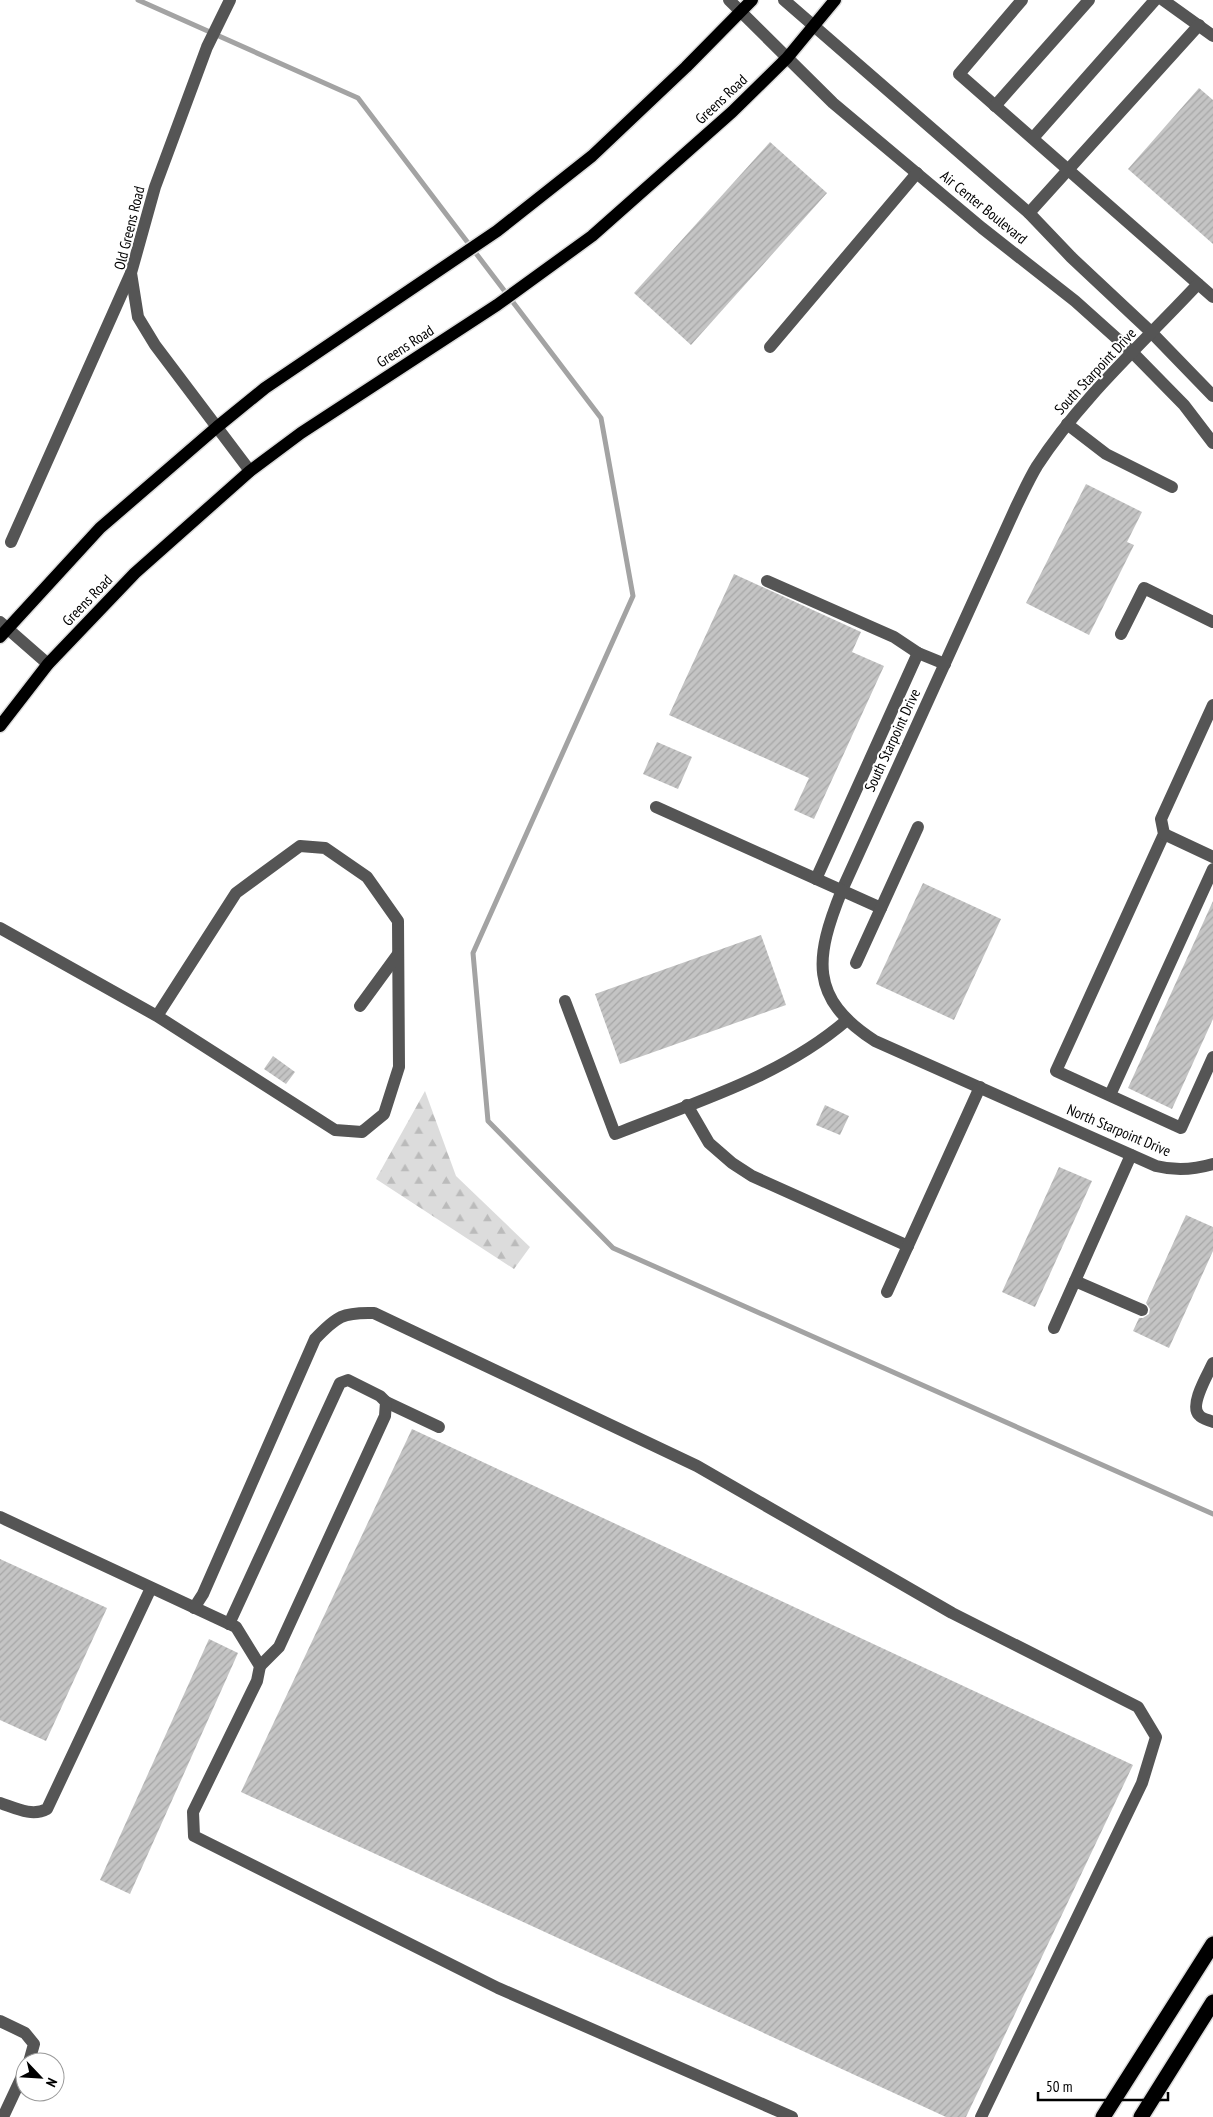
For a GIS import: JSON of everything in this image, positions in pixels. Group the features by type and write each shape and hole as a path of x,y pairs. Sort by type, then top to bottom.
{"highway":[{"path":"1103,2117 1213,1944"},
{"path":"1141,2117 1213,2002"}],"main road":[{"path":"2,629 100,528 265,388 498,231 592,156 752,0"},
{"name":"Greens Road","path":"0,726 48,664 135,573 250,471 301,433 497,305 592,236 732,112 787,58 835,0"}],"street":[{"name":"Air Center Boulevard","path":"729,0 833,103 982,228 1075,301 1133,353 1184,405 1213,443"},
{"name":"Air Center Boulevard","path":"784,0 1029,213 1071,257 1152,334 1213,396"},
{"path":"1022,0 959,74 1213,297"},
{"path":"995,106 1089,0"},
{"path":"1033,138 1155,0"},
{"path":"1163,0 1213,36"},
{"name":"Old Greens Road","path":"228,5 207,47 155,187 131,274 138,317 155,346 250,471"},
{"path":"1029,213 1199,25"},
{"path":"770,347 917,173"},
{"path":"11,542 131,274"},
{"name":"South Starpoint Drive","path":"1016,1102 875,1041 846,1020 833,1002 824,980 824,941 842,890 1016,507 1036,467 1098,388 1198,284"},
{"path":"1068,424 1106,454 1172,487"},
{"path":"767,581 894,636 918,653 945,664"},
{"path":"1121,634 1144,588 1213,622"},
{"path":"2,629 48,664"},
{"path":"816,879 918,653"},
{"path":"1213,705 1161,819 1164,834 1056,1071 1181,1128 1213,1057"},
{"path":"656,807 881,908"},
{"path":"856,963 918,827"},
{"path":"1164,834 1213,856"},
{"path":"0,928 157,1016 334,1130 362,1132 384,1114 398,1067 398,921 367,877 325,848 300,846 236,893 157,1016"},
{"path":"1110,1095 1213,869"},
{"path":"360,1006 398,954"},
{"path":"565,1001 615,1134 745,1082 785,1063 829,1035 846,1020"},
{"path":"887,1292 980,1087"},
{"name":"North Starpoint Drive","path":"1016,1102 1156,1166 1173,1170 1191,1170 1213,1164"},
{"path":"687,1105 709,1143 732,1164 752,1176 908,1246"},
{"path":"1054,1328 1131,1155"},
{"path":"1075,1281 1142,1310"},
{"path":"194,1608 203,1594 315,1339 332,1321 351,1312 374,1312 697,1466 952,1613 1138,1707 1156,1737 1142,1782 982,2117"},
{"path":"1213,1363 1196,1401 1196,1410 1199,1416 1213,1422"},
{"path":"229,1624 340,1383 348,1380 380,1396 386,1402 439,1427"},
{"path":"386,1402 385,1416 279,1647 260,1666 257,1681 193,1812 194,1836 498,1988 792,2117"},
{"path":"0,1517 236,1627 260,1666"},
{"path":"0,1803 28,1812 42,1812 47,1809 151,1588"},
{"path":"0,2021 25,2033 34,2044 32,2052"},
{"path":"3,2117 15,2091"}],"green space":[{"path":"425,1091 456,1176 530,1247 514,1269 376,1179"}],"building":[{"path":"1199,88 1213,100 1213,244 1128,169"},
{"path":"770,142 827,193 691,345 634,293"},
{"path":"1086,484 1142,512 1127,542 1134,545 1089,635 1026,603"},
{"path":"734,574 861,632 852,652 884,666 814,819 794,810 809,778 669,715"},
{"path":"657,742 692,757 678,789 643,774"},
{"path":"923,883 1001,919 954,1020 876,984"},
{"path":"1213,901 1213,1019 1172,1109 1128,1088"},
{"path":"761,935 786,1005 620,1064 595,994"},
{"path":"273,1056 295,1072 286,1084 264,1069"},
{"path":"825,1105 849,1116 840,1135 816,1125"},
{"path":"1059,1167 1092,1181 1035,1307 1002,1292"},
{"path":"1186,1215 1213,1227 1213,1251 1169,1348 1133,1331 1139,1318 1149,1314 1150,1309 1146,1303"},
{"path":"412,1429 1133,1765 966,2117 946,2117 241,1792"},
{"path":"0,1559 107,1608 46,1741 0,1720"},
{"path":"209,1639 238,1653 130,1894 100,1880"}],"waterway":[{"path":"138,0 358,98 601,418 633,596 473,953 488,1121 613,1248 1213,1514"}]}
